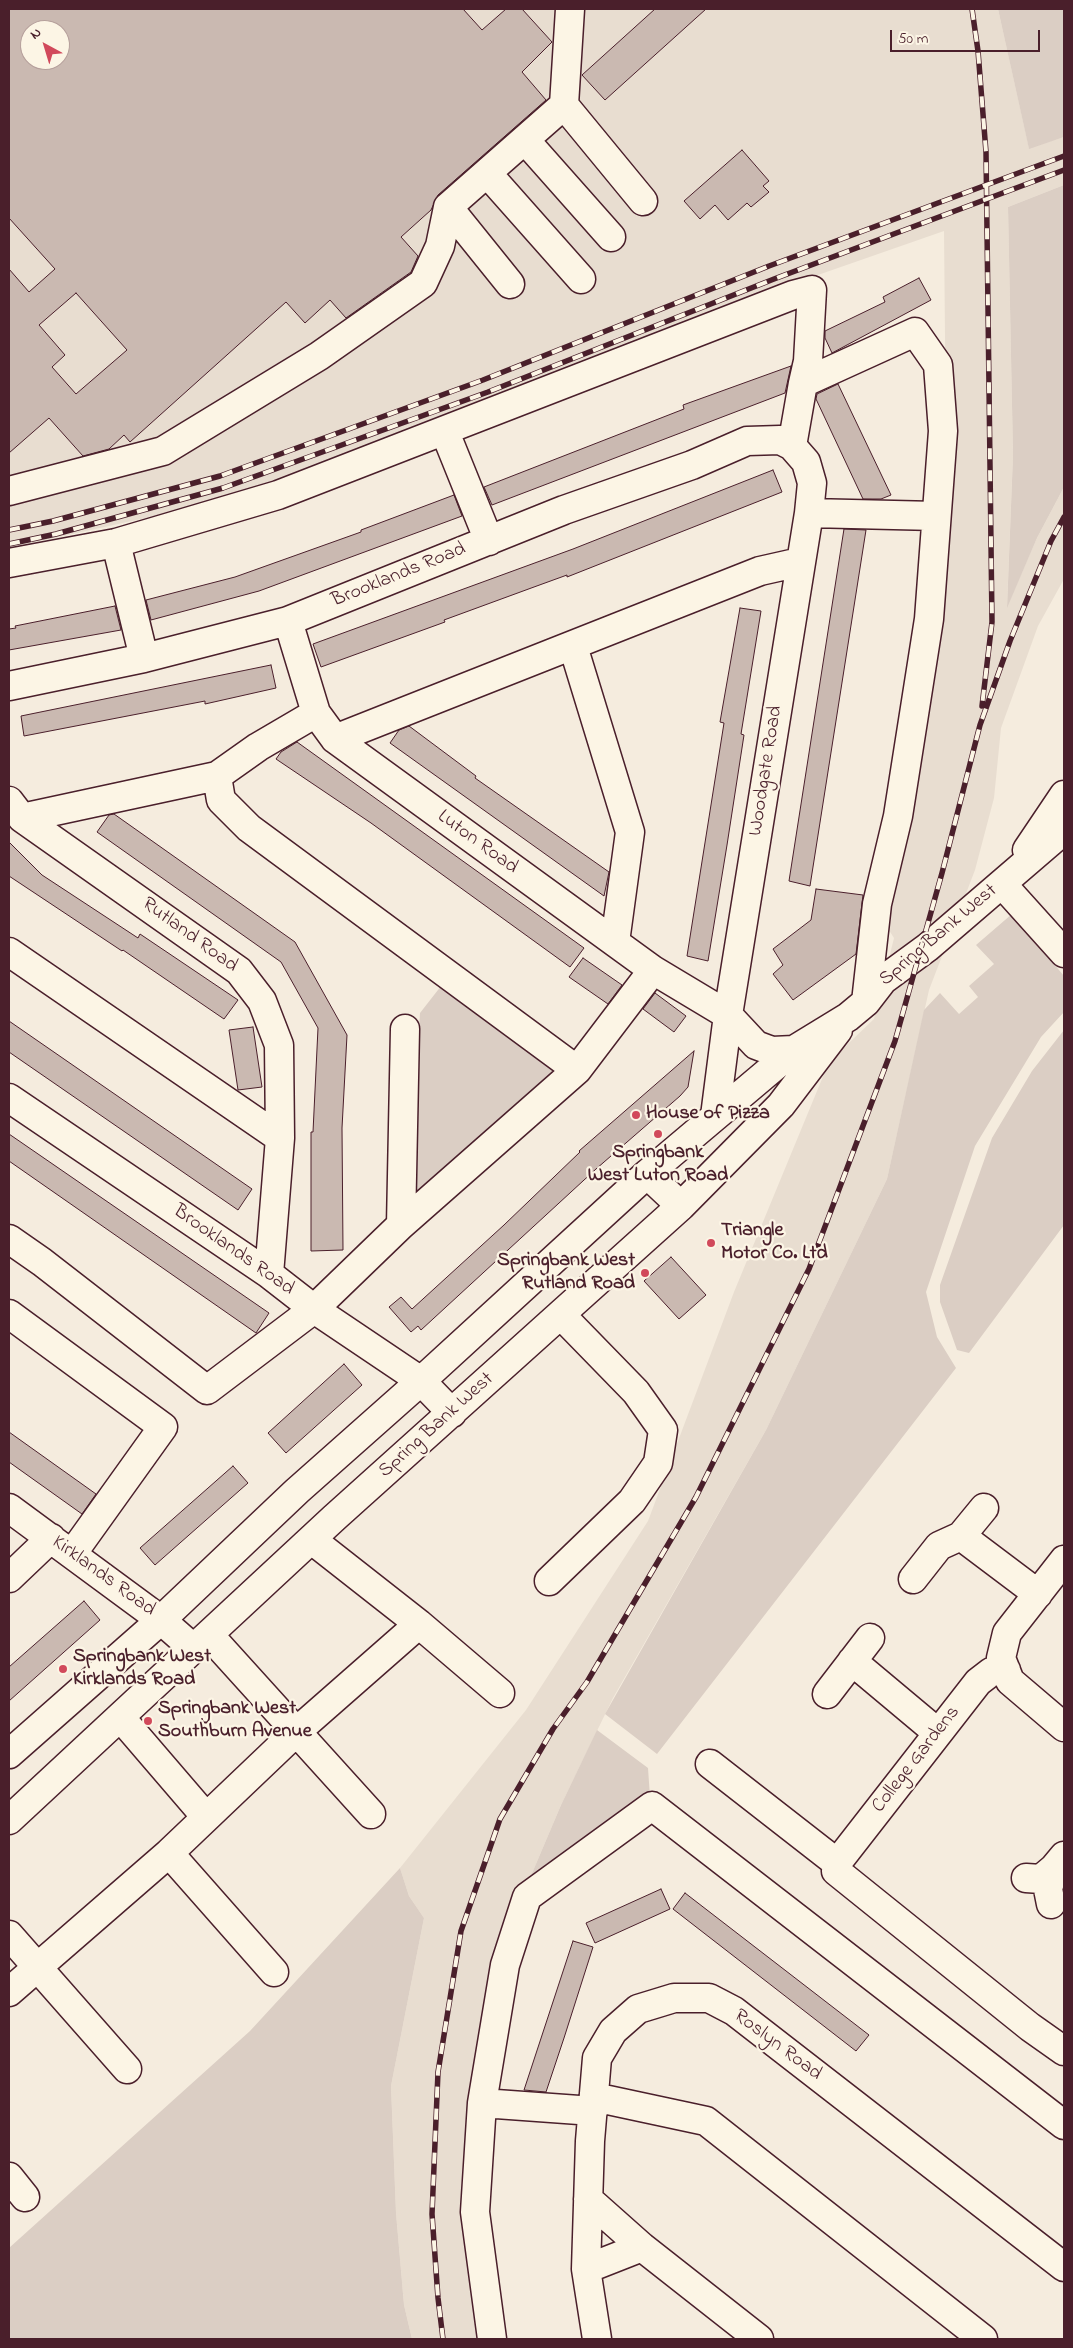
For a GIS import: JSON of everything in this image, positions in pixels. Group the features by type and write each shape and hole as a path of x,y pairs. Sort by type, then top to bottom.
{"street":[{"path":"570,9 564,105 643,201"},
{"path":"9,492 163,451 319,356 423,283 440,246 448,207 564,105"},
{"path":"525,140 611,238"},
{"path":"487,173 581,279"},
{"path":"448,207 510,284"},
{"path":"9,563 116,543 278,495 445,432 793,295 812,290 808,361 786,443"},
{"path":"803,383 915,332 938,365 943,431 927,629 898,816 877,904 857,1009"},
{"path":"445,432 489,541"},
{"name":"Brooklands Road","path":"9,686 144,658 288,621 564,510 692,465 748,440 786,443"},
{"name":"Woodgate Road","path":"715,1116 728,1015 809,513 812,483 806,462 786,443"},
{"path":"809,513 936,516"},
{"path":"116,543 144,658"},
{"path":"334,738 573,646 760,571 800,562"},
{"name":"Luton Road","path":"288,621 316,713 334,738 653,970 728,1015 756,1045 772,1051 794,1050"},
{"path":"573,646 630,832 615,942"},
{"path":"15,810 217,776 258,747 316,713"},
{"path":"217,776 221,800 249,828 577,1070"},
{"name":"Spring Bank West","path":"1006,880 1064,795"},
{"name":"Rutland Road","path":"15,810 239,971 262,1001 279,1045 280,1138 269,1274"},
{"name":"Spring Bank West","path":"9,1820 312,1540 681,1206 781,1105 857,1009 883,980 928,947 1064,830"},
{"path":"1006,880 1064,953"},
{"path":"9,952 280,1138"},
{"path":"9,1239 42,1262 207,1390 314,1308 401,1225 577,1070 653,970"},
{"name":"Spring Bank West","path":"9,1754 161,1620 297,1491 421,1381 647,1174 794,1050 857,1009"},
{"path":"401,1225 405,1029"},
{"name":"Brooklands Road","path":"9,1098 269,1274 314,1308 421,1381 452,1413"},
{"path":"647,1174 681,1206"},
{"path":"9,1314 163,1427 61,1546 9,1578"},
{"path":"549,1582 632,1501 658,1463 663,1430 636,1392 561,1315"},
{"name":"Kirklands Road","path":"9,1508 161,1620 202,1642 296,1732 370,1814"},
{"path":"913,1579 939,1546 961,1536 984,1508"},
{"path":"961,1536 1038,1594"},
{"path":"312,1540 419,1624 500,1694"},
{"path":"1064,1560 1007,1633 1001,1658 1010,1681 1064,1727"},
{"path":"9,1992 36,1966 168,1853 296,1732 419,1624"},
{"path":"827,1694 870,1638"},
{"path":"852,1661 938,1733"},
{"name":"College Gardens","path":"837,1864 978,1682 991,1672 1006,1670"},
{"path":"121,1718 206,1817"},
{"path":"710,1764 837,1864 836,1872 1030,2027 1064,2051"},
{"path":"492,2339 475,2212 482,2103 505,1965 527,1897 652,1806 1064,2125"},
{"path":"168,1853 274,1972"},
{"path":"1026,1878 1041,1879 1059,1862"},
{"path":"1051,1904 1048,1889 1059,1862"},
{"path":"9,1935 127,2069"},
{"name":"Roslyn Road","path":"597,2339 586,2269 588,2199 597,2058 613,2031 638,2009 674,1998 709,1998 734,2011 1064,2266"},
{"path":"482,2103 593,2104 706,2121 983,2339"},
{"path":"588,2199 642,2246 760,2339"},
{"path":"586,2269 642,2246"}],"shaded area":[{"path":"9,9 998,9 1029,148 1064,137 1064,185 1008,207 1013,455 1007,606 1037,538 1064,487 1064,579 1038,626 1001,728 994,798 975,870 929,990 887,1179 766,1430 613,1698 561,1805 527,1885 500,1958 481,2339 412,2339 404,2305 396,2213 391,2086 424,1918 409,1896 400,1868 526,1710 648,1521 734,1292 829,1062 874,1019 894,938 878,913 946,441 944,231 752,298 510,397 218,502 9,548"},
{"path":"998,9 1064,9 1064,137 1029,149"},
{"path":"1064,185 1064,487 1037,538 1007,608 1013,455 1008,207"},
{"path":"1012,914 1064,976 1064,1012 1041,1037 975,1146 926,1292 937,1337 956,1368 657,1754 605,1714 766,1430 887,1179 924,1010 940,993 959,1014 978,997 969,986 994,964 976,945"},
{"path":"445,981 553,1062 555,1077 419,1201 408,1197 420,1013"},
{"path":"1064,1030 1064,1225 969,1353 957,1350 940,1302 940,1285 992,1138 1032,1071"},
{"path":"597,1730 648,1768 650,1797 527,1885 561,1805"},
{"path":"400,1868 409,1896 424,1918 391,2086 396,2213 404,2305 412,2339 9,2339 9,2248 250,2031"}],"building":[{"path":"9,9 463,9 482,30 506,9 522,9 552,42 522,72 546,100 438,195 431,210 401,237 418,256 411,272 346,318 330,300 305,323 286,302 130,442 124,435 109,449 83,456 49,418 9,453 9,269 29,292 55,269 9,218","holes":["76,293 127,350 76,394 52,367 65,355 39,325"]},
{"path":"655,9 706,9 605,100 582,75"},
{"path":"742,150 769,181 763,186 769,192 751,207 747,203 728,220 715,205 700,219 684,201"},
{"path":"919,278 931,300 832,353 825,338 825,331 885,302 883,297"},
{"path":"791,366 785,393 492,505 484,487 684,409 683,405"},
{"path":"838,384 891,495 881,499 863,499 816,399 817,394"},
{"path":"773,470 782,492 567,577 567,575 321,667 313,644 573,549"},
{"path":"454,495 462,516 259,591 151,620 146,600 235,577 361,532 361,530"},
{"path":"844,529 866,530 810,886 789,881"},
{"path":"115,606 121,630 9,650 9,629 16,628 15,626"},
{"path":"740,608 761,611 741,734 744,735 708,961 687,956 724,723 720,722"},
{"path":"271,665 276,688 205,704 205,701 24,736 21,716"},
{"path":"409,726 476,776 475,778 609,872 604,896 390,743 399,730"},
{"path":"297,742 584,948 570,967 371,823 276,759 281,752"},
{"path":"114,814 295,942 347,1035 342,1128 343,1250 311,1251 311,1132 313,1132 318,1028 281,962 97,832 109,815"},
{"path":"9,842 42,875 138,938 140,934 238,1000 224,1019 123,950 9,876"},
{"path":"816,889 863,895 856,954 793,1000 773,974 783,965 773,949 811,920"},
{"path":"583,958 622,985 608,1004 569,977"},
{"path":"655,993 686,1016 674,1032 643,1009"},
{"path":"9,1021 252,1189 238,1210 9,1052"},
{"path":"253,1027 262,1087 238,1090 229,1030"},
{"path":"694,1051 688,1087 680,1096 596,1169 421,1330 418,1326 411,1332 389,1307 401,1297 412,1309 504,1225 579,1151"},
{"path":"9,1134 269,1313 256,1333 9,1161"},
{"path":"671,1257 706,1295 679,1319 644,1281"},
{"path":"344,1364 362,1385 286,1453 268,1433"},
{"path":"9,1432 96,1494 82,1514 9,1462"},
{"path":"233,1466 248,1483 155,1565 140,1548"},
{"path":"84,1601 100,1620 9,1701 9,1667"},
{"path":"661,1889 670,1909 595,1943 586,1923"},
{"path":"685,1893 869,2035 856,2051 673,1909"},
{"path":"573,1941 593,1947 564,2038 546,2092 524,2090"}],"railway":[{"path":"972,9 978,51 986,152 992,622 982,706"},
{"path":"9,530 53,521 220,476 483,380 769,266 1064,156"},
{"path":"9,544 56,534 223,488 488,392 774,279 1064,170"},
{"path":"443,2339 432,2214 438,2072 461,1931 500,1819 553,1729 587,1682 696,1497 809,1269 895,1041 942,873 980,725 1010,641 1051,541 1064,517"}],"place":[{"name":"House of Pizza","path":"636,1115"},
{"name":"Springbank West Luton Road","path":"658,1134"},
{"name":"Triangle Motor Co. Ltd","path":"711,1243"},
{"name":"Springbank West Rutland Road","path":"645,1273"},
{"name":"Springbank West Kirklands Road","path":"63,1669"},
{"name":"Springbank West Southburn Avenue","path":"148,1721"}]}
